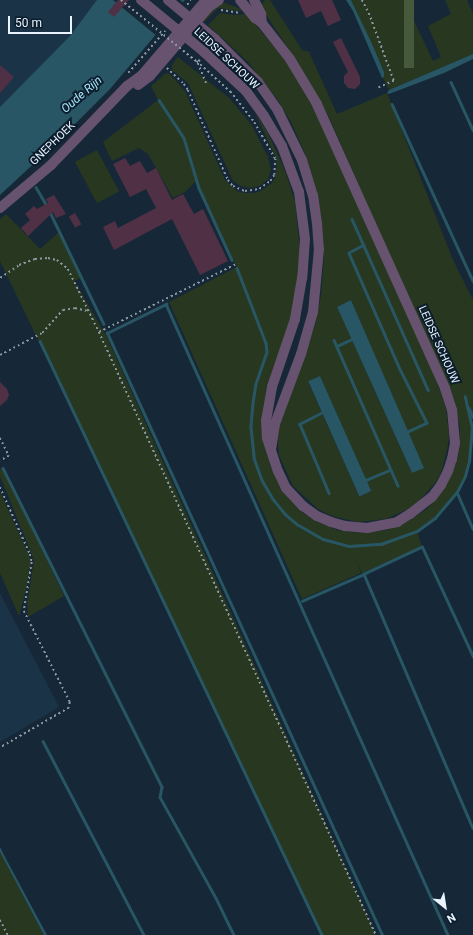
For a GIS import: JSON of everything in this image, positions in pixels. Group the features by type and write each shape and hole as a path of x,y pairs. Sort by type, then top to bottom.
{"street":[{"name":"LEIDSE SCHOUW","path":"141,0 204,52 246,91 264,116 282,146 299,192 305,240 305,257 295,319 269,398 266,429 267,438 282,479 292,494 303,506 317,516 331,522 345,526 367,528 397,522 410,514 432,496 441,485 448,471 455,443 452,410 445,388 330,131 305,83 262,23 248,11 241,0"},
{"name":"LEIDSE SCHOUW","path":"168,0 215,39 258,82 278,111 302,160 312,195 317,223 319,249 313,312 301,354 275,424 271,449"},
{"name":"GNEPHOEK","path":"0,208 51,165 121,94 142,75 206,0"},
{"name":"GNEPHOEK","path":"121,94 150,76 209,8 219,0"},
{"path":"234,0 241,0"},
{"name":"LEIDSE SCHOUW","path":"254,0 261,14 262,23"}],"path":[{"name":"LEIDSE SCHOUW","path":"120,0 197,62 230,93 253,121 275,159 274,175 270,181 259,189 245,191 233,186 228,180 188,90 184,84 167,68"},
{"path":"362,0 369,13 394,81 378,88"},
{"path":"218,10 237,13 248,11"},
{"path":"132,69 148,52"},
{"path":"197,62 206,83"},
{"path":"0,278 19,265 35,259 48,258 57,260 68,269 99,332 376,935"},
{"path":"99,332 238,263"},
{"path":"0,355 42,333 63,310 75,308 88,311"},
{"path":"0,438 9,456 0,461"},
{"path":"0,487 30,554 32,562 24,611 70,702 69,708 0,748"},
{"path":"0,920 8,935"}],"shaded area":[{"path":"0,0 105,0 0,111"},
{"path":"0,593 59,707 0,742"}],"green space":[{"path":"265,0 270,0 302,50 309,52 337,114 387,93 453,260 473,300 473,415 466,399 472,428 472,445 465,476 457,492 435,518 417,531 422,547 362,573 354,556 361,573 302,599 169,302 237,267 195,182 185,192 173,198 148,154 139,148 112,161 103,142 158,100 151,86 166,73 170,74 185,91 225,180 237,191 254,193 261,191 272,183 275,178 277,165 275,156 254,111 268,133 286,173 295,202 300,249 299,282 264,440 271,468 283,492 302,512 314,520 337,530 361,533 387,530 407,522 428,508 447,485 458,458 460,427 454,400 328,115 300,66 260,6"},
{"path":"351,0 404,0 433,61 441,57 428,26 451,14 445,0 467,0 473,14 473,54 389,90 383,78 384,72"},
{"path":"404,0 414,0 414,68 404,68"},
{"path":"222,2 244,10 236,11 218,8 204,22 202,20 213,8"},
{"path":"220,13 235,15 247,14 287,62 313,106 433,372 441,393 446,409 449,434 442,470 436,482 418,502 408,509 386,519 358,522 332,516 318,509 293,486 279,455 277,433 315,325 321,296 324,256 321,215 307,158 291,122 277,99 248,62 208,25","holes":["351,300 423,467 412,473 337,307","320,376 371,491 359,496 308,382"]},
{"path":"178,57 229,98 251,124 268,157 271,170 268,179 260,186 250,188 241,186 233,181 188,83 172,70 172,65"},
{"path":"97,150 119,191 97,203 75,162"},
{"path":"6,214 40,249 59,232 79,269 83,277 74,281 106,335 376,935 322,935 205,686 0,261 0,219"},
{"path":"3,468 64,596 28,617 27,604 34,560 0,476 0,469"},
{"path":"0,492 31,562 27,586 19,616 0,573"},
{"path":"0,852 24,897 44,935 0,935"}],"water":[{"name":"Oude Rijn","path":"97,0 185,0 110,89 57,142 0,195 0,107 70,36"},
{"path":"346,0 351,0 372,44 384,72 384,77 382,78 353,11"},
{"path":"473,54 473,59 444,73 389,94 387,93 389,90"},
{"path":"351,300 424,468 412,473 337,307"},
{"path":"320,376 371,491 359,496 308,381"},
{"path":"0,847 47,935 44,935 0,852"}],"pier":[{"path":"113,0 180,0 185,4 158,37"}],"building":[{"path":"118,0 129,0 114,17 108,12"},
{"path":"298,0 332,0 341,20 328,26 321,11 306,18"},
{"path":"341,38 360,77 360,84 355,89 348,88 344,83 344,76 348,72 333,42"},
{"path":"0,65 14,77 0,93"},
{"path":"125,158 130,166 140,161 147,173 156,168 172,200 183,194 194,214 203,209 228,261 200,275 172,219 114,250 103,227 115,221 118,228 156,208 146,189 130,197 113,164"},
{"path":"54,195 66,214 56,218 53,212 28,236 21,228 30,220 25,214 34,206 37,209 48,203 46,199"},
{"path":"75,213 81,224 75,228 69,216"},
{"path":"0,382 7,389 9,395 7,400 0,406"}],"waterway":[{"path":"451,82 473,130"},
{"path":"159,100 184,138 199,188 232,260"},
{"path":"392,104 473,281"},
{"path":"36,187 47,206"},
{"path":"50,212 104,324"},
{"path":"352,219 428,390"},
{"path":"364,245 349,253 400,369 427,423 408,432"},
{"path":"237,268 266,343 267,352 256,384 253,403 251,427 254,458 262,480 273,499 285,514 297,524 323,539 349,546 381,544 417,531 435,518 457,492 465,476 469,461 472,428 465,397"},
{"path":"382,935 107,333 166,304 448,935"},
{"path":"337,346 352,339"},
{"path":"334,340 398,486"},
{"path":"40,341 322,935"},
{"path":"469,408 473,417"},
{"path":"322,413 300,424 329,493"},
{"path":"3,468 162,787 160,797 216,898 234,935"},
{"path":"366,480 390,470"},
{"path":"457,492 473,529"},
{"path":"473,657 422,547 364,574 473,828"},
{"path":"302,601 364,574"},
{"path":"43,741 144,935"}]}
